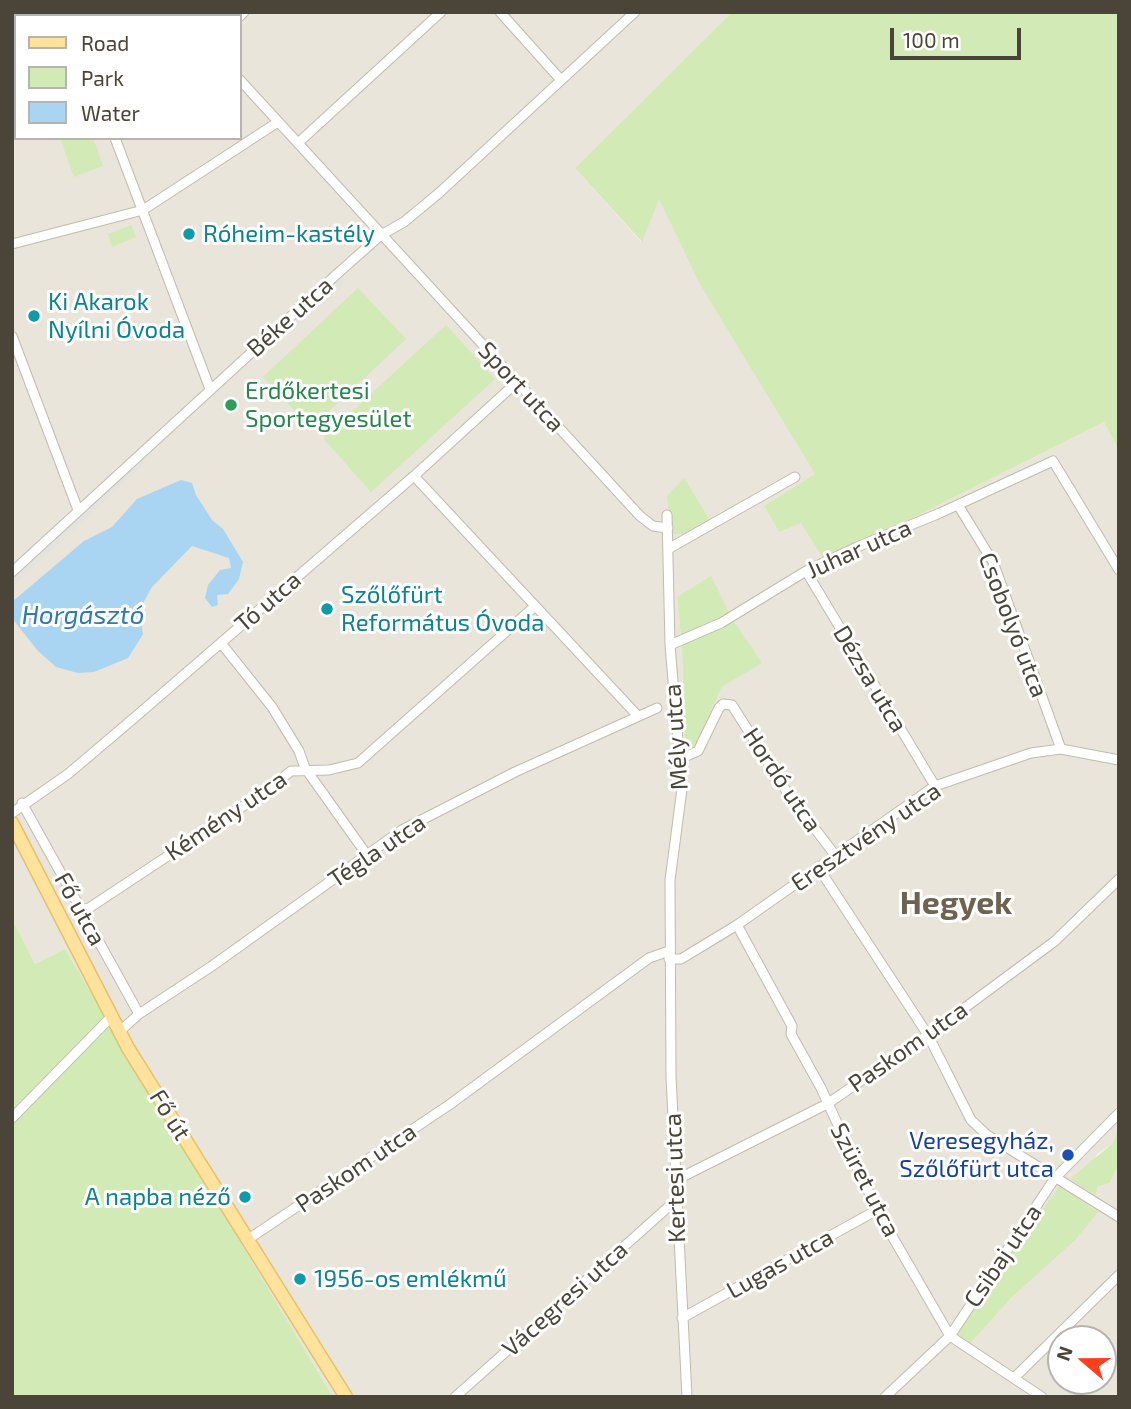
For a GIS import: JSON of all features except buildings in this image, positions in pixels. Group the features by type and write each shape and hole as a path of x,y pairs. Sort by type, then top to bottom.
{"main road":[{"name":"Fő út","path":"12,824 119,1032 346,1397"}],"street":[{"path":"298,144 441,12"},
{"path":"500,12 561,80"},
{"name":"Béke utca","path":"12,572 209,389 381,235 404,222 439,193 635,12"},
{"name":"Sport utca","path":"242,82 640,516 653,526 667,528"},
{"path":"12,244 143,210 278,122"},
{"path":"116,140 209,389"},
{"path":"12,336 78,510"},
{"name":"Tó utca","path":"12,813 22,803 68,774 414,476 517,382"},
{"name":"Juhar utca","path":"670,645 721,623 806,571 1053,461 1119,570"},
{"path":"414,476 637,715"},
{"path":"668,549 795,477"},
{"name":"Csobolyó utca","path":"958,505 993,562 1061,749"},
{"name":"Mély utca","path":"667,515 670,645 682,789 670,880 669,955"},
{"name":"Dézsa utca","path":"806,571 935,786"},
{"name":"Kémény utca","path":"80,910 108,896 263,793 291,771 305,768 329,770 358,763 535,606"},
{"path":"220,643 272,707 299,751 305,768 367,855"},
{"name":"Hordó utca","path":"680,759 698,751 719,708 723,704 732,705 787,792 835,855"},
{"name":"Tégla utca","path":"119,1032 139,1014 212,966 367,855 451,803 657,708"},
{"name":"Eresztvény utca","path":"669,955 681,959 737,925 935,786 1006,760 1061,749 1119,760"},
{"name":"Fő utca","path":"22,803 139,1014"},
{"path":"818,867 928,1035 971,1120 986,1135 1119,1217"},
{"name":"Paskom utca","path":"674,1181 827,1104 928,1035 1055,941 1119,879"},
{"name":"Szüret utca","path":"737,925 792,1026 791,1034 877,1210 950,1336 1042,1397"},
{"name":"Kertesi utca","path":"669,955 674,1181 687,1397"},
{"name":"Paskom utca","path":"247,1240 449,1105 649,958 669,955"},
{"path":"12,1118 113,1016"},
{"name":"Csibaj utca","path":"885,1397 950,1336 1055,1178 1119,1114"},
{"name":"Vácegresi utca","path":"455,1397 675,1201"},
{"name":"Lugas utca","path":"682,1318 877,1210"},
{"path":"1014,1378 1119,1275"}],"shaded area":[{"path":"12,12 732,12 575,168 641,242 659,198 699,283 816,475 764,506 779,532 801,522 825,562 1104,422 1119,451 1119,1126 1113,1143 1096,1155 1097,1187 1110,1183 1119,1163 1119,1397 333,1397 65,949 35,964 12,919","holes":["677,596 731,617 761,663 722,687 702,732 685,746 682,647","1013,1296 969,1345 956,1334"]},
{"path":"337,274 345,283 292,331 284,322"},
{"path":"137,456 145,463 12,587 12,572"}],"green space":[{"path":"732,12 1119,12 1119,451 1104,422 825,562 801,523 779,532 764,506 815,474 699,283 659,199 642,242 575,168"},
{"path":"61,140 94,140 103,166 74,177"},
{"path":"131,225 136,237 112,247 108,234"},
{"path":"358,288 406,339 311,428 263,377"},
{"path":"446,325 495,379 371,492 323,438"},
{"path":"684,478 711,522 688,534 671,534 667,496"},
{"path":"711,576 731,617 762,663 722,687 695,747 685,747 682,647 677,597"},
{"path":"12,919 35,964 65,949 333,1397 12,1397"},
{"path":"1119,1126 1119,1163 1110,1183 1097,1187 1096,1195 1070,1179 1113,1143"},
{"path":"1060,1186 1098,1212 1075,1240 1013,1296 969,1345 960,1341 956,1334 1017,1242"}],"water":[{"name":"Horgásztó","path":"181,480 192,483 196,495 212,520 223,529 243,562 239,579 228,594 217,595 218,605 212,607 205,598 208,585 220,570 231,568 229,558 192,546 152,587 140,613 143,634 128,658 94,672 78,673 56,667 38,651 12,618 12,602 84,541 112,527 137,499"}],"place":[{"name":"Róheim-kastély","path":"189,234"},
{"name":"Ki Akarok Nyílni Óvoda","path":"34,316"},
{"name":"Erdőkertesi Sportegyesület","path":"231,405"},
{"name":"Szőlőfürt Református Óvoda","path":"327,609"},
{"name":"Veresegyház, Szőlőfürt utca","path":"1068,1155"},
{"name":"A napba néző","path":"245,1197"},
{"name":"1956-os emlékmű","path":"300,1279"}],"district":[{"name":"Hegyek","path":"956,903"}]}
